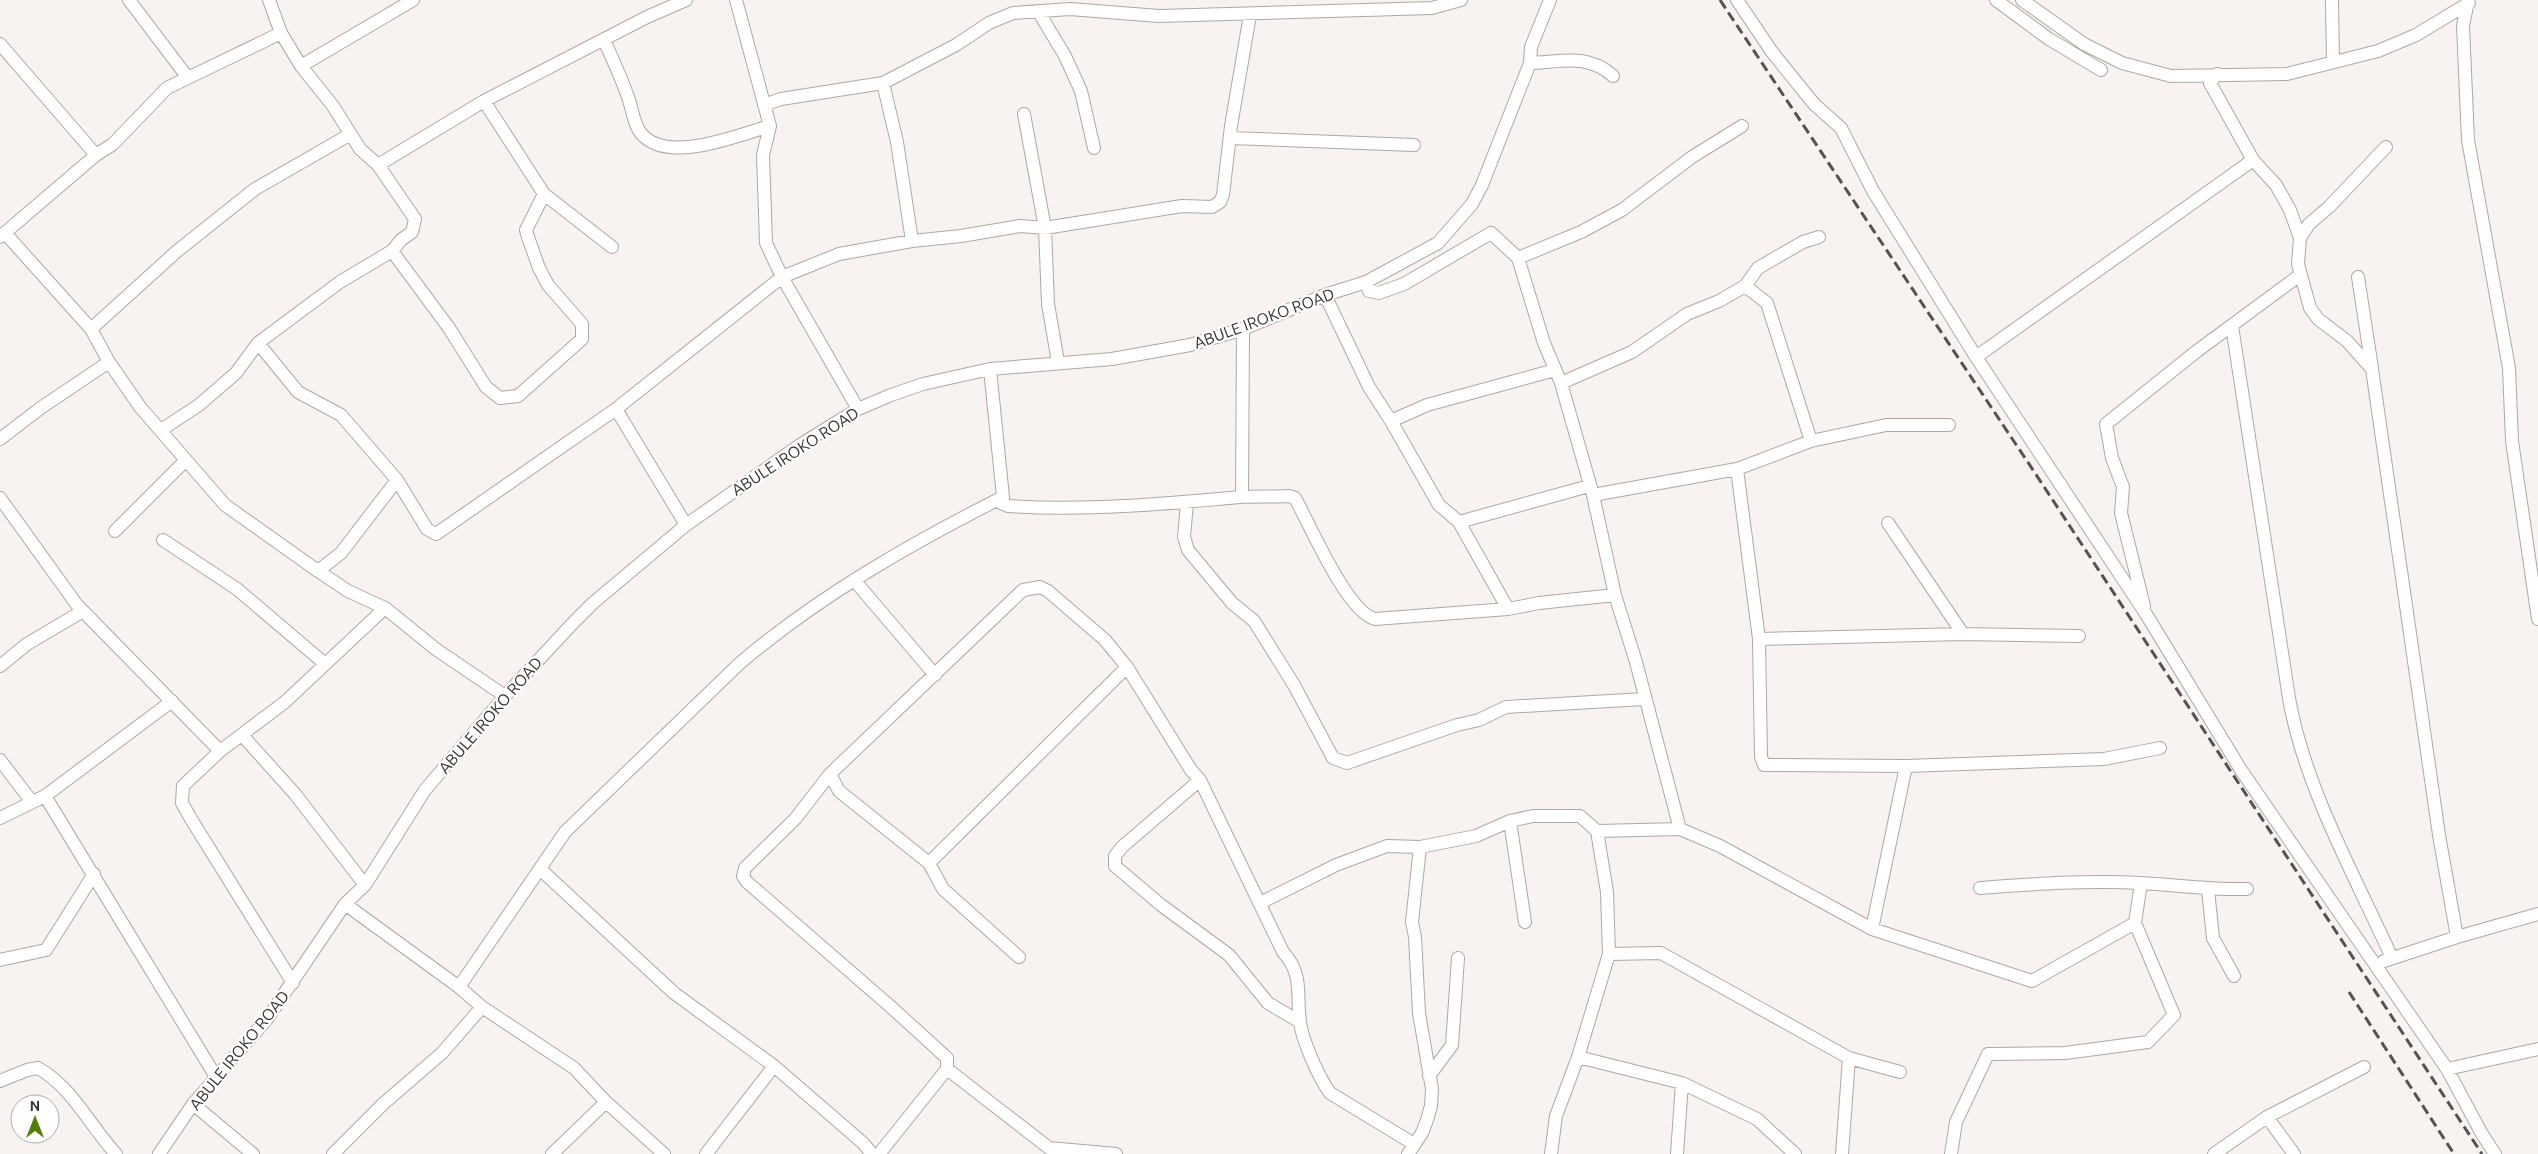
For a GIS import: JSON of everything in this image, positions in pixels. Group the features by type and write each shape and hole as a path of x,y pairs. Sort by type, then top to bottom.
{"street":[{"path":"129,0 188,78"},
{"path":"161,430 199,405 236,373 258,343 340,282 392,251 412,232 415,219 378,165 360,149 333,106 301,66 281,32 269,0"},
{"path":"301,66 399,4 414,0"},
{"path":"378,165 484,101 647,17 686,0"},
{"path":"736,0 770,126 763,155 766,202 763,222 766,243 782,277 858,409"},
{"path":"764,105 781,99 882,83 956,45 989,23 1013,13 1038,10 1070,10 1160,16 1250,15 1402,4 1432,8 1461,0"},
{"name":"ABULE IROKO ROAD","path":"159,1154 193,1104 267,1019 345,904 365,885 425,790 505,696 593,603 686,525 764,469 858,409 923,384 990,369 1112,359 1172,349 1243,329 1325,295 1366,282 1438,243 1472,204 1494,157 1530,63 1531,47 1550,0"},
{"path":"1737,0 1772,52 1814,104 1841,128 1873,191 1976,357 2146,614 2241,770 2447,1069 2495,1154"},
{"path":"1996,0 2049,39 2101,70"},
{"path":"2022,0 2084,44 2122,63 2171,76 2287,74 2378,52 2416,35 2470,3"},
{"path":"2332,0 2333,62"},
{"path":"2470,3 2463,26 2468,140 2509,368 2512,441 2538,619"},
{"path":"1038,10 1065,56 1081,91 1094,148"},
{"path":"258,343 298,392 341,415 397,480 427,529 436,534 616,409 782,277 838,254 912,240 961,236 1020,226 1045,228 1182,206 1212,206 1220,202 1223,195 1230,138 1250,15"},
{"path":"281,32 167,88 114,144 96,155 2,235 91,329 109,362 140,407 185,461 225,504 318,572 348,590 385,608 437,650 505,696"},
{"path":"604,40 618,69 640,132 649,140 665,147 683,148 770,126"},
{"path":"2,52 96,155"},
{"path":"1530,63 1588,60 1601,65 1613,76"},
{"path":"2217,74 2210,83 2253,160 2276,185 2290,210 2300,238 2298,264 2310,308 2318,319 2347,341 2372,368"},
{"path":"882,83 897,142 912,240"},
{"path":"484,101 544,194 612,248"},
{"path":"1024,114 1045,228 1048,304 1058,362"},
{"path":"1518,258 1581,232 1622,210 1692,157 1742,126"},
{"path":"91,329 176,252 255,189 350,135"},
{"path":"1230,138 1414,145"},
{"path":"2300,238 2309,224 2329,207 2386,147"},
{"path":"1976,357 2253,160"},
{"path":"392,251 449,328 486,387 500,398 518,396 582,339 583,333 582,324 548,286 538,268 526,230 544,194"},
{"path":"1366,282 1370,291 1379,293 1404,284 1491,233 1518,258 1544,343 1561,383 1591,491 1615,595 1636,662 1644,699 1680,829"},
{"path":"1561,383 1632,352 1687,314 1719,301 1745,286 1758,268 1803,242 1819,237"},
{"path":"2146,614 2121,513 2123,487 2112,458 2106,424 2300,275"},
{"path":"2358,277 2438,836 2457,937"},
{"path":"1745,286 1767,303 1812,441"},
{"path":"1325,295 1369,387 1391,420 1439,505 1459,522 1508,609"},
{"path":"2232,326 2289,698 2298,740 2324,808 2392,958"},
{"path":"1242,497 1243,329"},
{"path":"0,439 42,407 109,362"},
{"path":"990,369 1002,496 1001,504 1021,507 1187,503 1242,497 1289,496 1295,498 1335,576 1367,617 1375,619 1508,609 1539,603 1615,595"},
{"path":"1391,420 1426,405 1555,370"},
{"path":"616,409 686,525"},
{"path":"1459,522 1591,491 1737,469 1812,441 1886,425 1949,425"},
{"path":"114,531 185,461"},
{"path":"1737,469 1759,639 1761,757 1764,765 1906,766 2104,759 2160,748"},
{"path":"318,572 341,553 397,480"},
{"path":"459,986 565,832 740,663 768,640 854,580 939,529 1002,496"},
{"path":"0,498 83,611 220,751"},
{"path":"1187,503 1184,537 1188,550 1232,603 1254,620 1294,685 1333,758 1340,763 1347,763 1457,725 1479,720 1506,708 1644,699"},
{"path":"1888,523 1963,634"},
{"path":"163,540 237,589 324,663"},
{"path":"854,580 935,675"},
{"path":"879,1154 947,1069 947,1058 747,882 743,876 745,868 795,819 830,774 1023,590 1040,586 1048,591 1104,640 1127,667 1191,770 1200,780 1283,952 1292,962 1300,989 1300,1022 1316,1069 1330,1093 1411,1149 1422,1134 1431,1106 1430,1076 1419,1013 1415,937 1412,922 1420,847"},
{"path":"293,983 182,803 183,786 220,751 285,702 324,663 385,608"},
{"path":"0,666 27,644 83,611"},
{"path":"1759,639 1963,634 2078,636"},
{"path":"929,863 1127,667"},
{"path":"0,818 45,796 172,701"},
{"path":"242,735 295,794 365,885"},
{"path":"0,760 32,802"},
{"path":"1872,929 1906,766"},
{"path":"830,774 839,791 929,863 943,888 1019,957"},
{"path":"1200,780 1122,847 1115,856 1115,866 1161,905 1229,955 1268,1003 1300,1022"},
{"path":"45,796 216,1077"},
{"path":"1260,904 1349,860 1387,846 1420,847 1476,836 1510,820 1533,816 1580,816 1597,831 1607,892 1609,954 1578,1057 1556,1116 1551,1154"},
{"path":"1510,820 1525,922"},
{"path":"1597,831 1680,829 1720,846 1872,929 2032,981 2135,923"},
{"path":"540,869 674,993 774,1066 864,1144 872,1154"},
{"path":"0,960 46,950 94,874"},
{"path":"1980,888 2055,882 2141,883 2208,890 2248,889"},
{"path":"1951,1154 1956,1122 1988,1054 2065,1053 2148,1042 2174,1015 2135,923 2141,883"},
{"path":"2208,890 2213,938 2234,976"},
{"path":"345,904 459,986 482,1007 574,1068 606,1102 664,1154"},
{"path":"2376,967 2392,958 2538,914"},
{"path":"1609,954 1661,953 1850,1058 1900,1072"},
{"path":"1430,1076 1452,1045 1458,958"},
{"path":"333,1154 383,1104 442,1053 482,1007"},
{"path":"2447,1069 2538,1049"},
{"path":"1578,1057 1682,1083 1757,1119 1794,1154"},
{"path":"1842,1154 1850,1058"},
{"path":"706,1154 774,1066"},
{"path":"2214,1154 2266,1117 2364,1067"},
{"path":"0,1082 32,1069 38,1068 46,1072 76,1102 112,1153"},
{"path":"947,1069 1048,1151 1116,1154"},
{"path":"1677,1154 1682,1083"},
{"path":"552,1154 606,1102"},
{"path":"193,1104 253,1154"},
{"path":"2266,1117 2294,1154"}],"railway":[{"path":"1720,0 2033,470 2482,1154"},
{"path":"2349,992 2454,1154"}]}
